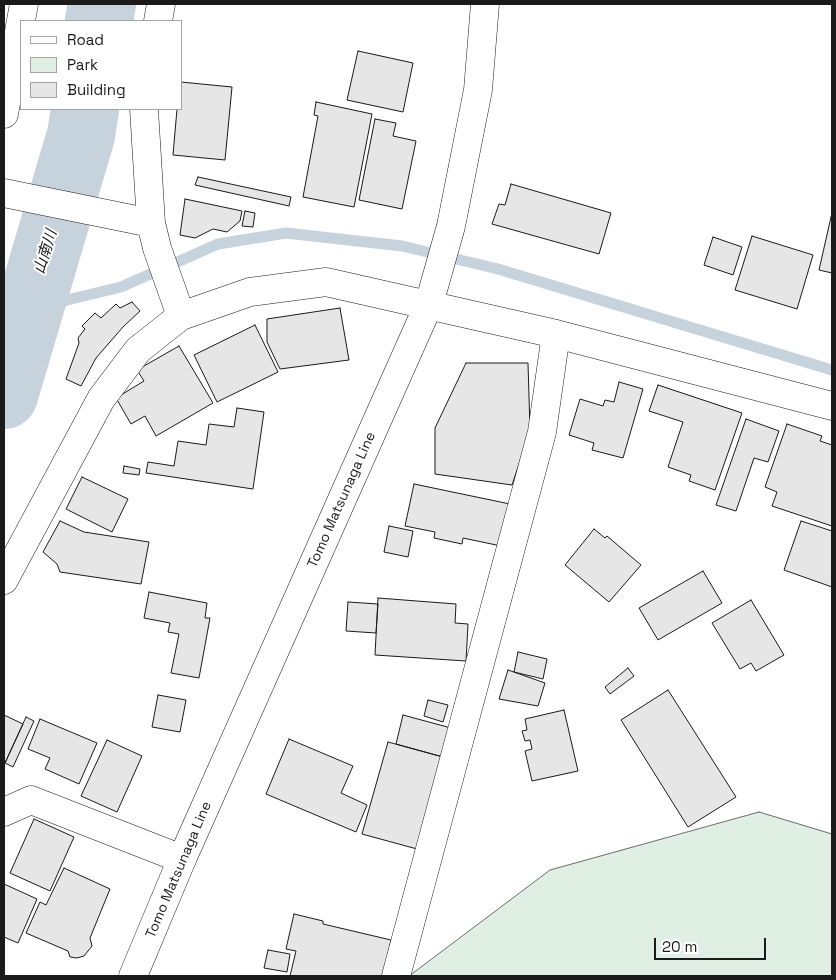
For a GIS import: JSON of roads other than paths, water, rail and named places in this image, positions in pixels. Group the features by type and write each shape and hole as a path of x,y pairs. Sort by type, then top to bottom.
{"street":[{"path":"21,20 24,4"},
{"path":"158,20 161,4"},
{"name":"Tomo Matsunaga Line","path":"133,976 182,859 432,294 450,226 478,90 485,4"},
{"path":"4,114 20,26"},
{"path":"144,110 154,236 181,316"},
{"path":"10,194 123,217 154,236"},
{"path":"4,580 101,399 138,350 181,316 250,292 326,282 432,294 556,334 832,406"},
{"path":"396,976 542,432 556,334"},
{"path":"4,812 31,800 182,859"}],"waterway":[{"name":"山南川","path":"99,20 102,4"},
{"name":"山南川","path":"4,395 81,135 85,110"},
{"path":"30,309 121,287 218,244 286,233 402,246 498,269 832,370"}]}
